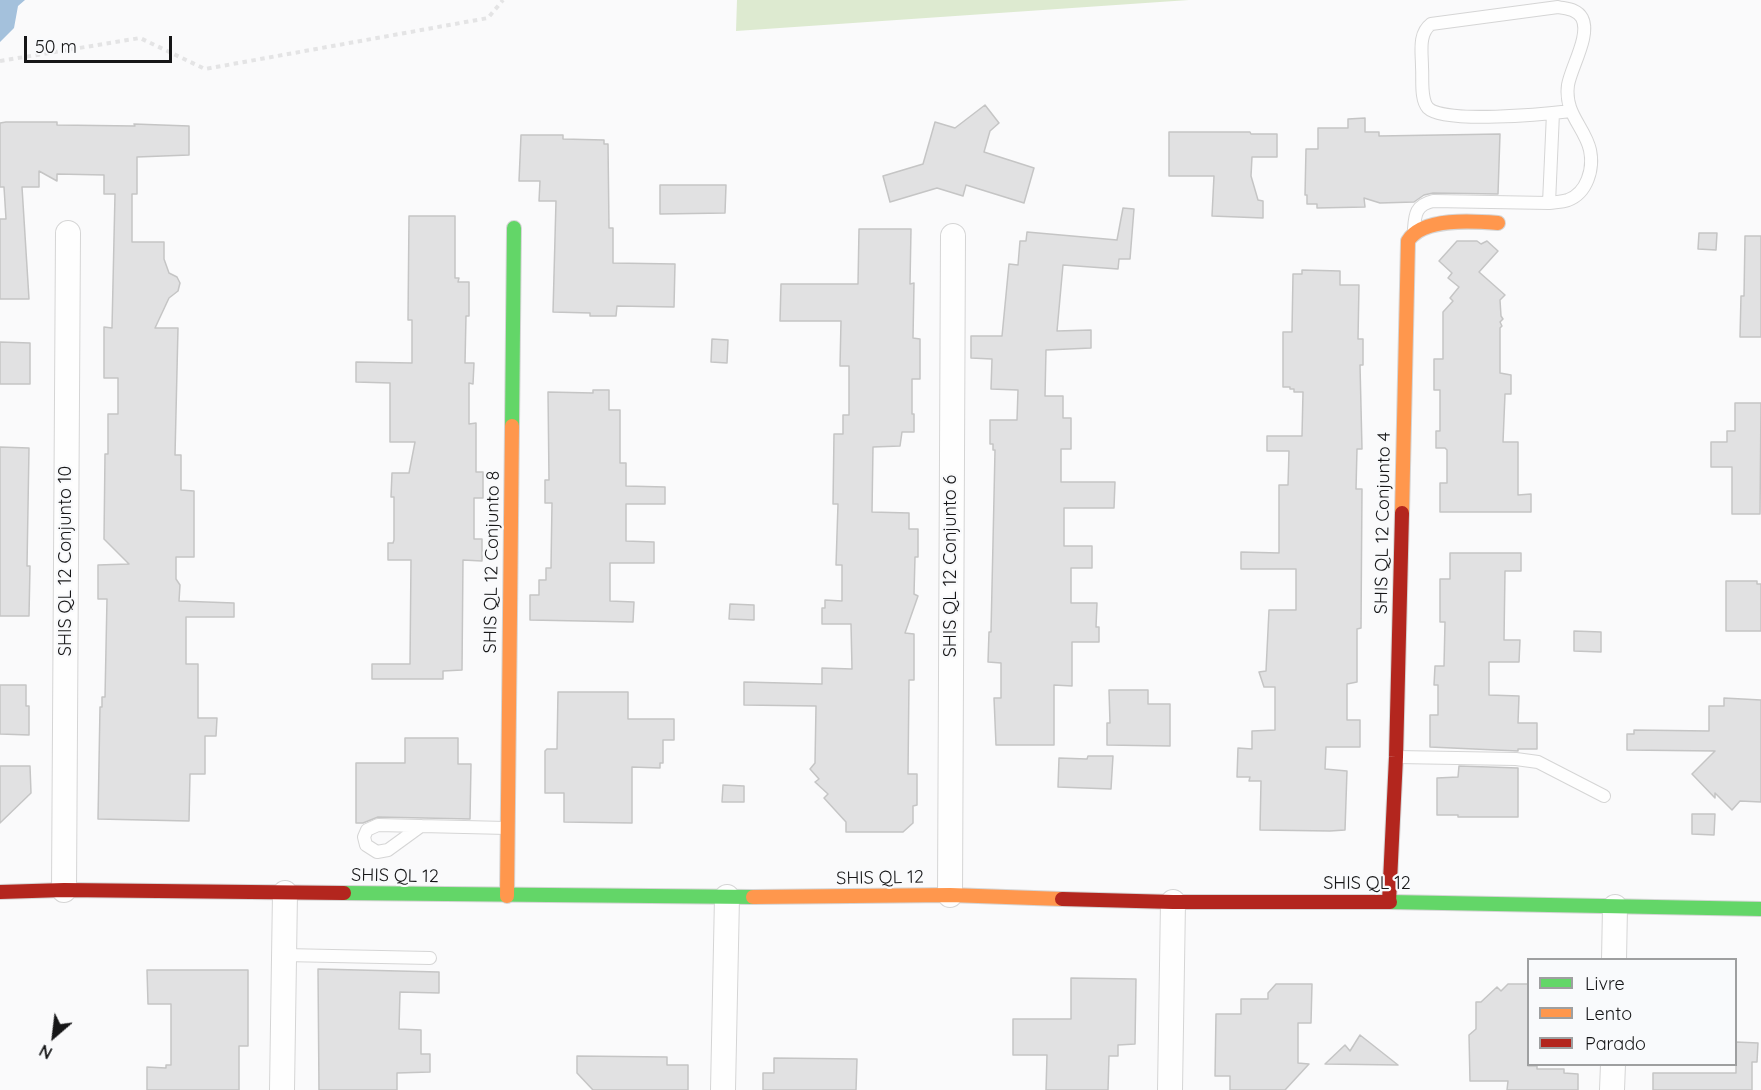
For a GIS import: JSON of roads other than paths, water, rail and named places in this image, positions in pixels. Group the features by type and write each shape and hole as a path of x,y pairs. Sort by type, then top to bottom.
{"street":[{"path":"1414,232 1454,222 1498,223"},
{"name":"SHIS QL 12 Conjunto 8","path":"507,896 514,228"},
{"name":"SHIS QL 12 Conjunto 4","path":"1389,902 1396,757 1408,241 1414,232"},
{"name":"SHIS QL 12 Conjunto 10","path":"64,890 68,233"},
{"name":"SHIS QL 12 Conjunto 6","path":"950,895 953,236"},
{"name":"SHIS QL 12","path":"3,894 64,890 507,896 950,895 1173,902 1389,902 1761,909"},
{"path":"282,1090 285,893"},
{"path":"723,1090 727,897"},
{"path":"1170,1090 1173,902"},
{"path":"1614,958 1615,907"},
{"path":"1612,1090 1613,1066"}],"lane":[{"path":"1414,232 1416,212 1423,204 1432,201 1549,203 1568,200 1582,192 1590,174 1590,151 1571,111 1568,87 1585,32 1582,18 1574,10 1558,7 1436,22 1426,27 1423,33 1424,100 1429,109 1443,115 1471,117 1571,111"},
{"path":"1549,203 1554,113"},
{"path":"1396,757 1516,759 1538,762 1604,796"},
{"path":"421,826 508,828"},
{"path":"284,955 430,958"}],"water":[{"path":"0,0 25,0 18,6 14,28 0,42"}]}
